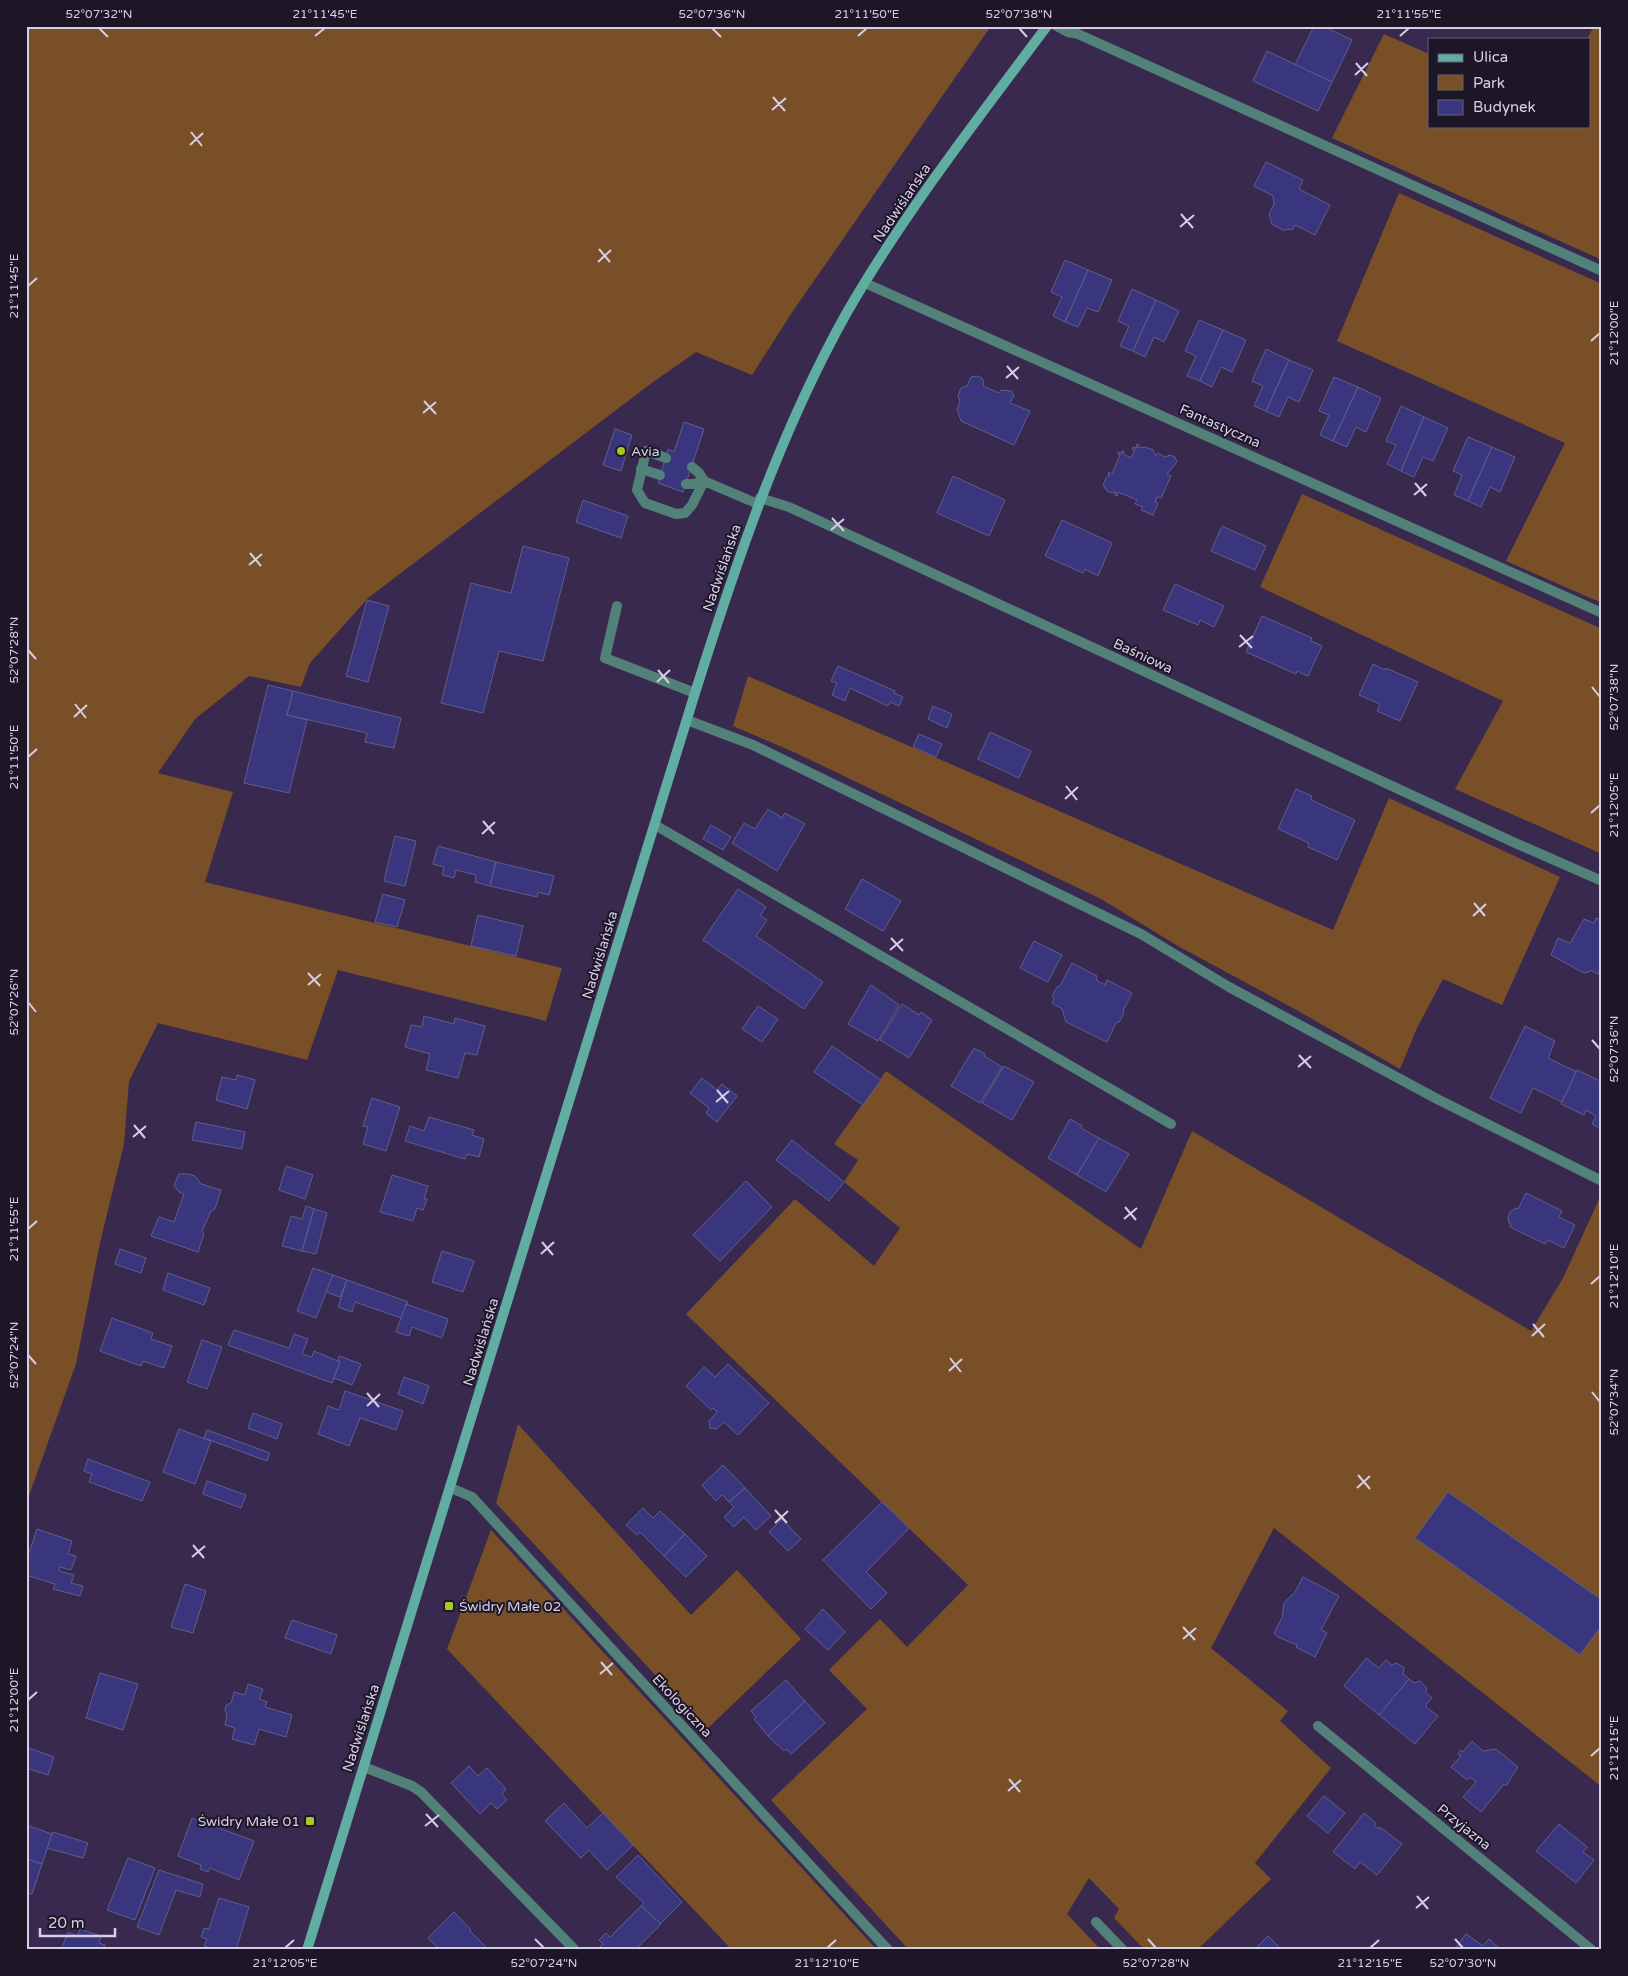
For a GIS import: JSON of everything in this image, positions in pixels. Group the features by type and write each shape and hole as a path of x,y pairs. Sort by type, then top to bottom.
{"main road":[{"name":"Nadwiślańska","path":"307,1950 695,693 759,501 788,431 818,368 865,282 926,191 1046,26"}],"street":[{"path":"1057,26 1602,271"},
{"name":"Fantastyczna","path":"865,282 1602,613"},
{"path":"666,458 646,451 637,490 645,503 676,514 686,513 704,481"},
{"path":"692,467 704,481"},
{"path":"641,469 660,475"},
{"path":"686,484 704,481"},
{"name":"Baśniowa","path":"704,481 759,501 789,508 1513,842 1602,881"},
{"path":"617,606 605,658 695,693"},
{"path":"687,720 753,745 1141,934 1229,987 1404,1081 1602,1181"},
{"path":"655,825 1171,1124"},
{"name":"Ekologiczna","path":"451,1488 472,1497 888,1950"},
{"name":"Przyjazna","path":"1318,1726 1592,1950"},
{"path":"364,1767 412,1786 421,1792 575,1950"},
{"path":"1096,1922 1123,1950"}],"green space":[{"path":"26,26 991,26 793,311 752,375 696,352 649,385 368,598 310,663 301,687 249,676 195,719 158,773 233,792 205,882 562,968 546,1021 338,970 307,1060 158,1023 129,1081 124,1144 100,1243 76,1364 26,1504"},
{"path":"1594,26 1602,26 1602,260 1332,138 1384,34 1428,54 1428,128 1590,128 1590,38 1588,38"},
{"path":"1399,193 1602,284 1602,603 1506,561 1565,443 1337,341"},
{"path":"1302,494 1602,629 1602,854 1455,789 1503,701 1260,587"},
{"path":"748,676 1333,930 1389,798 1560,877 1502,1005 1443,979 1417,1028 1400,1069 1178,946 1101,899 798,754 733,726"},
{"path":"886,1071 1141,1249 1192,1131 1531,1331 1563,1278 1602,1193 1602,1787 1274,1528 1211,1648 1288,1711 1280,1721 1331,1768 1255,1863 1271,1879 1197,1950 1145,1950 1114,1918 1119,1909 1089,1878 1067,1914 1101,1950 909,1950 771,1800 867,1709 829,1670 880,1619 907,1647 968,1585 686,1314 795,1199 874,1266 900,1228 844,1182 858,1160 834,1144"},
{"path":"518,1424 691,1615 737,1570 801,1639 706,1730 496,1503"},
{"path":"491,1530 877,1950 732,1950 447,1649"}],"building":[{"path":"1314,26 1323,26 1352,40 1332,82 1295,65"},
{"path":"1267,51 1332,82 1318,111 1253,81"},
{"path":"1266,162 1303,180 1299,189 1330,205 1315,235 1295,225 1293,229 1283,230 1272,224 1269,214 1274,204 1273,196 1254,186"},
{"path":"1065,260 1088,270 1065,322 1053,316 1062,297 1051,292"},
{"path":"1088,270 1112,280 1098,312 1087,308 1078,327 1065,322"},
{"path":"1132,289 1156,300 1133,351 1120,346 1129,326 1118,321"},
{"path":"1156,300 1179,311 1164,342 1154,337 1145,357 1133,351"},
{"path":"1199,320 1223,330 1200,381 1187,376 1196,356 1185,351"},
{"path":"1223,330 1246,340 1232,372 1221,367 1212,387 1200,381"},
{"path":"1266,349 1289,360 1266,411 1254,406 1263,386 1252,381"},
{"path":"1289,360 1313,370 1299,402 1288,397 1279,417 1266,411"},
{"path":"977,376 982,378 983,386 999,393 1001,390 1011,391 1014,395 1010,403 1030,411 1014,445 961,421 957,409 960,402 958,396 961,388 967,386 971,377"},
{"path":"1334,377 1358,387 1333,441 1320,435 1329,415 1319,411"},
{"path":"1358,387 1381,398 1366,432 1356,427 1347,447 1333,441"},
{"path":"1401,406 1424,417 1401,471 1387,464 1396,445 1386,441"},
{"path":"1424,417 1448,428 1433,461 1423,457 1414,477 1401,471"},
{"path":"684,422 704,429 683,492 658,483 668,449 674,452"},
{"path":"615,429 632,435 621,471 603,465"},
{"path":"1468,437 1492,447 1468,501 1454,495 1462,475 1453,471"},
{"path":"1137,444 1139,445 1138,448 1145,447 1153,450 1156,456 1158,453 1165,457 1170,455 1175,457 1177,462 1167,474 1171,476 1161,498 1157,497 1155,502 1158,503 1153,515 1141,510 1143,507 1135,504 1137,500 1118,492 1117,496 1115,495 1116,492 1107,491 1103,485 1106,478 1110,475 1108,475 1109,472 1112,474 1120,455 1118,452 1121,454 1124,451 1123,454 1131,458 1135,450 1132,449 1133,447 1136,448"},
{"path":"1492,447 1515,457 1500,492 1490,487 1481,507 1468,501"},
{"path":"953,476 1005,500 989,536 937,513"},
{"path":"583,500 628,516 621,538 576,522"},
{"path":"1062,520 1112,543 1098,576 1085,569 1083,573 1045,556"},
{"path":"1222,526 1266,546 1255,570 1211,551"},
{"path":"523,546 569,558 543,661 499,651 483,713 441,703 471,583 511,593"},
{"path":"1175,584 1224,606 1214,627 1200,620 1198,625 1163,610"},
{"path":"367,600 389,606 368,682 346,676"},
{"path":"1262,616 1312,638 1311,641 1322,646 1308,676 1297,671 1296,674 1246,652"},
{"path":"1373,664 1418,682 1400,721 1377,711 1380,704 1359,695"},
{"path":"838,666 895,691 894,693 903,697 899,706 890,702 888,706 850,688 845,701 832,695 837,683 831,681"},
{"path":"268,685 293,691 287,715 307,720 289,793 244,783"},
{"path":"293,691 401,718 394,748 365,742 367,733 287,715"},
{"path":"933,706 952,714 947,728 928,719"},
{"path":"990,732 1031,751 1019,778 978,759"},
{"path":"919,734 942,744 936,757 913,747"},
{"path":"1296,789 1312,796 1311,800 1355,820 1337,860 1308,847 1309,843 1278,829"},
{"path":"768,809 782,818 785,813 805,824 777,871 732,843 744,823 755,829"},
{"path":"711,825 731,837 723,850 703,839"},
{"path":"395,836 416,841 405,886 384,881"},
{"path":"438,846 496,862 490,886 475,882 476,875 456,870 454,878 442,875 444,867 433,864"},
{"path":"496,862 554,876 549,895 538,892 537,897 490,886"},
{"path":"862,879 901,901 883,931 845,909"},
{"path":"738,889 766,907 760,916 767,920 756,936 823,982 804,1009 703,940"},
{"path":"383,894 405,900 397,927 375,922"},
{"path":"478,915 523,926 516,956 471,946"},
{"path":"1596,918 1602,920 1602,966 1598,974 1590,970 1584,973 1551,955 1558,938 1570,943 1584,919 1594,923"},
{"path":"1034,941 1062,955 1048,982 1020,968"},
{"path":"1072,963 1097,976 1096,980 1105,985 1107,980 1132,993 1123,1011 1124,1013 1119,1022 1116,1023 1107,1042 1066,1022 1062,1009 1052,1003 1054,998 1052,996 1057,987 1060,986"},
{"path":"871,985 899,1005 878,1041 848,1024"},
{"path":"902,1004 919,1015 921,1012 932,1020 909,1058 880,1040"},
{"path":"758,1006 778,1019 762,1042 742,1029"},
{"path":"424,1016 454,1024 455,1018 485,1026 477,1055 465,1053 458,1078 426,1070 430,1054 405,1047 411,1025 422,1027"},
{"path":"1525,1026 1555,1041 1548,1058 1577,1072 1562,1102 1533,1088 1521,1113 1490,1098"},
{"path":"832,1046 881,1080 863,1105 814,1072"},
{"path":"974,1048 1002,1067 980,1103 951,1086"},
{"path":"1004,1066 1034,1082 1012,1120 982,1103"},
{"path":"1577,1070 1600,1081 1599,1085 1602,1087 1602,1129 1592,1124 1596,1116 1586,1110 1584,1115 1561,1104"},
{"path":"237,1075 255,1080 247,1109 216,1100 222,1077 236,1080"},
{"path":"702,1078 717,1090 722,1084 737,1096 717,1122 706,1113 709,1108 690,1093"},
{"path":"372,1098 400,1107 386,1151 363,1144 368,1127 363,1126"},
{"path":"429,1117 474,1130 472,1135 484,1139 479,1157 467,1154 465,1159 405,1141 410,1126 424,1131"},
{"path":"1070,1119 1099,1138 1077,1175 1048,1158"},
{"path":"196,1122 245,1132 242,1149 192,1140"},
{"path":"1099,1138 1129,1154 1106,1192 1077,1175"},
{"path":"792,1140 844,1182 829,1201 776,1160"},
{"path":"286,1166 313,1175 305,1199 279,1190"},
{"path":"179,1174 195,1176 201,1184 221,1190 215,1209 211,1211 202,1231 204,1234 198,1252 151,1236 159,1217 174,1222 184,1194 179,1192 174,1185"},
{"path":"392,1175 428,1186 424,1199 427,1199 423,1210 417,1208 413,1221 380,1212"},
{"path":"746,1181 772,1207 720,1261 693,1235"},
{"path":"1526,1193 1562,1211 1559,1217 1575,1225 1564,1248 1548,1240 1545,1244 1510,1227 1511,1224 1508,1217 1511,1211 1516,1208 1518,1209"},
{"path":"306,1206 314,1209 302,1251 282,1246 291,1216 302,1219"},
{"path":"314,1209 327,1213 316,1254 302,1251"},
{"path":"120,1249 146,1258 141,1273 115,1264"},
{"path":"442,1251 474,1261 463,1292 432,1282"},
{"path":"313,1268 333,1275 316,1318 297,1311"},
{"path":"168,1273 210,1288 204,1305 163,1290"},
{"path":"333,1275 347,1280 340,1297 326,1292"},
{"path":"347,1280 408,1302 401,1318 355,1302 352,1312 338,1307"},
{"path":"406,1304 448,1319 442,1338 412,1327 409,1336 396,1332"},
{"path":"112,1318 153,1333 151,1339 172,1346 164,1368 143,1361 141,1366 100,1351"},
{"path":"234,1330 289,1348 294,1334 308,1339 302,1354 312,1357 314,1351 340,1362 332,1383 228,1345"},
{"path":"202,1340 222,1347 207,1389 187,1382"},
{"path":"339,1356 361,1364 352,1385 334,1378 340,1362 338,1360"},
{"path":"728,1364 769,1403 738,1435 724,1422 716,1429 710,1428 709,1421 717,1412 713,1408 711,1410 686,1386 704,1367 715,1377"},
{"path":"404,1377 429,1386 423,1404 398,1394"},
{"path":"345,1391 403,1411 396,1430 360,1418 349,1446 318,1434 328,1406 339,1410"},
{"path":"253,1413 282,1424 277,1439 248,1428"},
{"path":"179,1429 211,1441 195,1484 163,1472"},
{"path":"207,1430 270,1453 267,1461 204,1438"},
{"path":"88,1459 150,1482 142,1501 89,1482 92,1474 84,1471"},
{"path":"723,1465 745,1488 729,1502 722,1495 716,1501 702,1485"},
{"path":"207,1481 246,1495 241,1508 203,1494"},
{"path":"745,1488 771,1516 756,1530 744,1517 734,1527 724,1517 734,1507 729,1502"},
{"path":"1448,1492 1602,1600 1602,1625 1580,1655 1415,1538"},
{"path":"882,1502 909,1528 866,1572 887,1593 871,1609 823,1560"},
{"path":"643,1508 653,1518 660,1511 685,1534 664,1556 640,1532 637,1535 626,1525"},
{"path":"782,1519 801,1539 788,1551 769,1532"},
{"path":"37,1529 72,1541 68,1554 76,1556 71,1570 60,1567 59,1571 74,1575 71,1583 83,1586 80,1596 53,1589 55,1584 26,1575 26,1562"},
{"path":"685,1534 707,1556 686,1577 664,1556"},
{"path":"1303,1577 1339,1596 1321,1630 1327,1633 1315,1657 1274,1633 1282,1618 1284,1603 1295,1592"},
{"path":"185,1584 206,1591 193,1633 171,1627"},
{"path":"823,1609 845,1632 828,1650 805,1629"},
{"path":"292,1620 337,1635 331,1654 285,1638"},
{"path":"1366,1658 1379,1668 1386,1660 1392,1665 1397,1663 1404,1668 1403,1674 1409,1679 1379,1715 1344,1686"},
{"path":"100,1673 138,1684 123,1730 86,1718"},
{"path":"1409,1679 1414,1683 1420,1681 1426,1687 1427,1690 1425,1692 1432,1698 1425,1706 1438,1716 1415,1744 1379,1715"},
{"path":"786,1680 805,1701 768,1736 754,1719 756,1717 751,1711"},
{"path":"248,1684 263,1689 259,1699 267,1702 265,1707 292,1715 286,1737 259,1729 254,1745 232,1739 235,1728 225,1725 226,1705 231,1703 234,1692 245,1695"},
{"path":"805,1701 825,1723 791,1754 786,1749 784,1751 768,1736"},
{"path":"1472,1741 1483,1751 1496,1749 1518,1767 1506,1786 1504,1784 1481,1812 1463,1797 1476,1782 1470,1777 1467,1780 1451,1767 1461,1756 1458,1754 1461,1750 1463,1752"},
{"path":"26,1747 54,1757 48,1775 26,1768"},
{"path":"469,1766 478,1776 487,1768 506,1789 502,1794 507,1800 497,1809 491,1803 480,1814 451,1783"},
{"path":"1324,1796 1345,1813 1328,1833 1307,1816"},
{"path":"564,1803 587,1828 603,1813 633,1845 607,1870 589,1850 581,1858 545,1821"},
{"path":"1364,1813 1376,1823 1374,1826 1379,1829 1380,1827 1402,1844 1377,1875 1360,1862 1355,1869 1333,1852"},
{"path":"192,1818 254,1841 239,1880 210,1868 208,1872 200,1869 201,1865 178,1856"},
{"path":"1559,1824 1587,1847 1583,1852 1594,1860 1576,1883 1536,1851"},
{"path":"26,1825 52,1834 42,1864 26,1859"},
{"path":"53,1832 88,1843 83,1858 47,1848"},
{"path":"638,1855 682,1902 660,1924 641,1906 644,1903 616,1877"},
{"path":"128,1858 155,1868 135,1920 107,1910"},
{"path":"26,1859 42,1864 32,1894 26,1892"},
{"path":"159,1870 203,1884 200,1897 176,1890 159,1935 137,1927"},
{"path":"219,1898 249,1907 236,1950 218,1950 204,1946 207,1939 201,1937 204,1928 209,1929"},
{"path":"641,1906 661,1924 635,1950 597,1950 603,1944 599,1940 606,1933 610,1937"},
{"path":"454,1912 489,1950 440,1950 428,1938"},
{"path":"80,1929 101,1936 99,1943 105,1945 103,1950 61,1950 68,1932 77,1936"},
{"path":"1466,1934 1483,1946 1489,1939 1501,1950 1454,1950"},
{"path":"1268,1936 1282,1950 1254,1950"}],"place":[{"name":"Avia","path":"621,451"},
{"name":"Świdry Małe 02","path":"449,1606"},
{"name":"Świdry Małe 01","path":"310,1821"}]}
